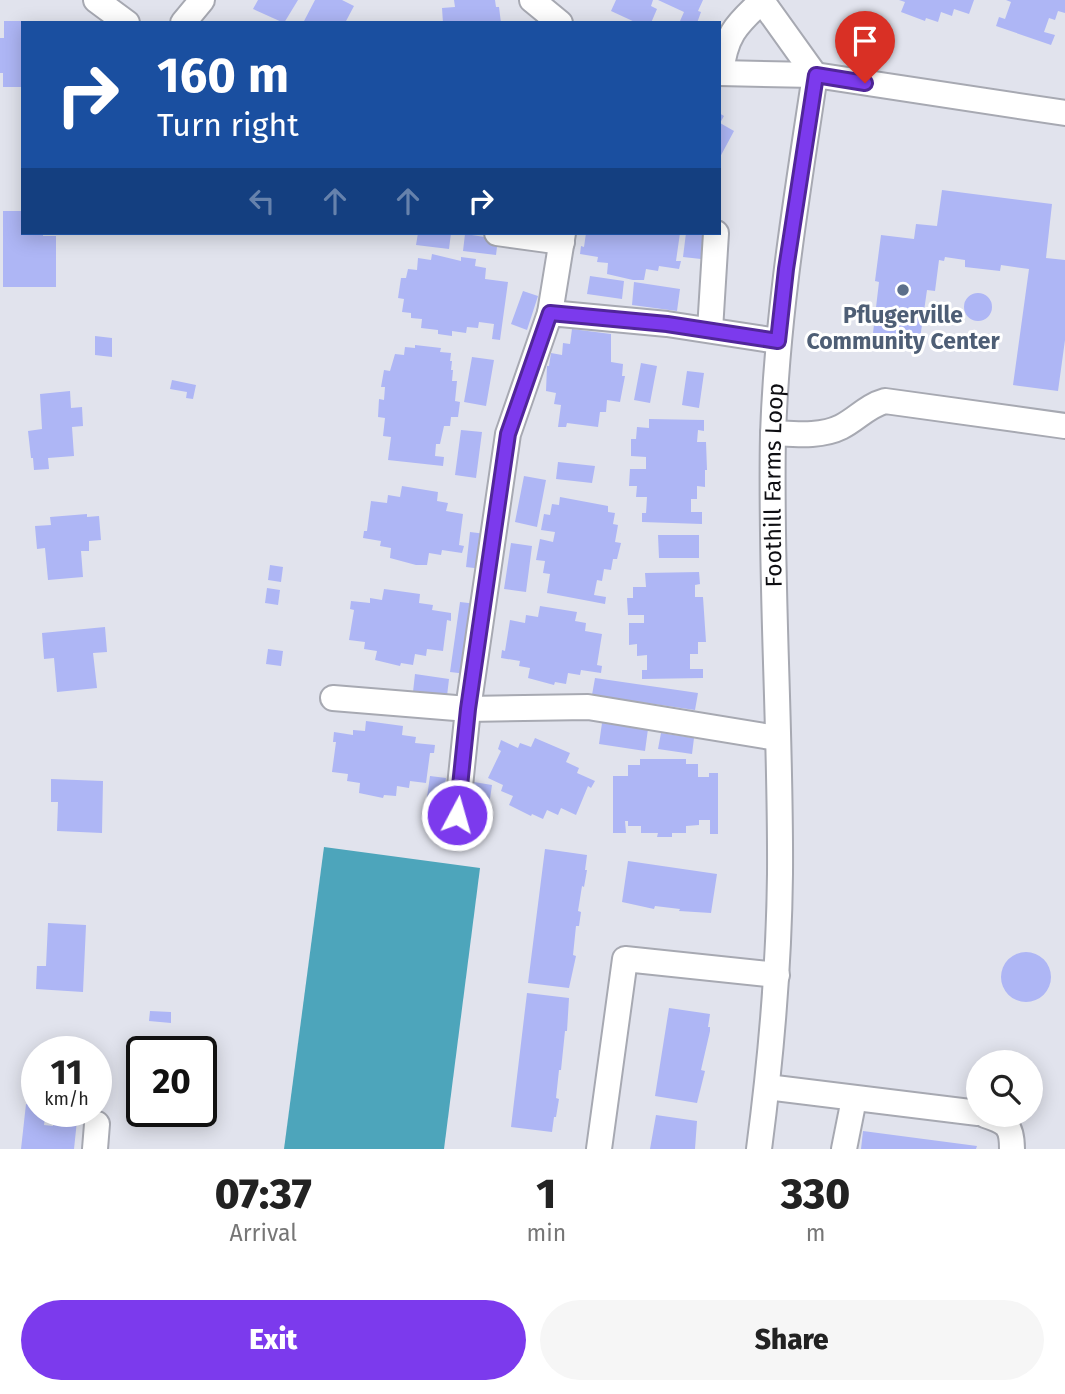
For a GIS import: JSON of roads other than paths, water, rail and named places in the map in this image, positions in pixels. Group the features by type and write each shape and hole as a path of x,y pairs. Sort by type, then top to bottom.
{"street":[{"path":"96,0 124,21"},
{"path":"185,21 202,0"},
{"path":"532,0 558,21"},
{"path":"721,69 729,36 763,1 816,75"},
{"path":"721,73 816,75 1065,113"},
{"name":"Foothill Farms Loop","path":"758,1149 767,1087 777,975 780,873 772,552 778,341 786,269 816,75"},
{"path":"457,815 468,709 508,434 550,313 562,237 530,235"},
{"path":"710,330 716,235"},
{"path":"550,313 667,324 778,341"},
{"path":"774,433 807,434 835,429 870,406 885,401 1065,426"},
{"path":"333,698 468,709 588,707 777,738"},
{"path":"599,1149 625,959 777,975"},
{"path":"767,1087 966,1112"},
{"path":"844,1149 854,1099"},
{"path":"96,1149 97,1127"},
{"path":"1008,1127 1012,1149"}],"water":[{"path":"324,847 480,868 444,1149 284,1149"}],"place":[{"name":"Pflugerville Community Center","path":"903,290"}]}
